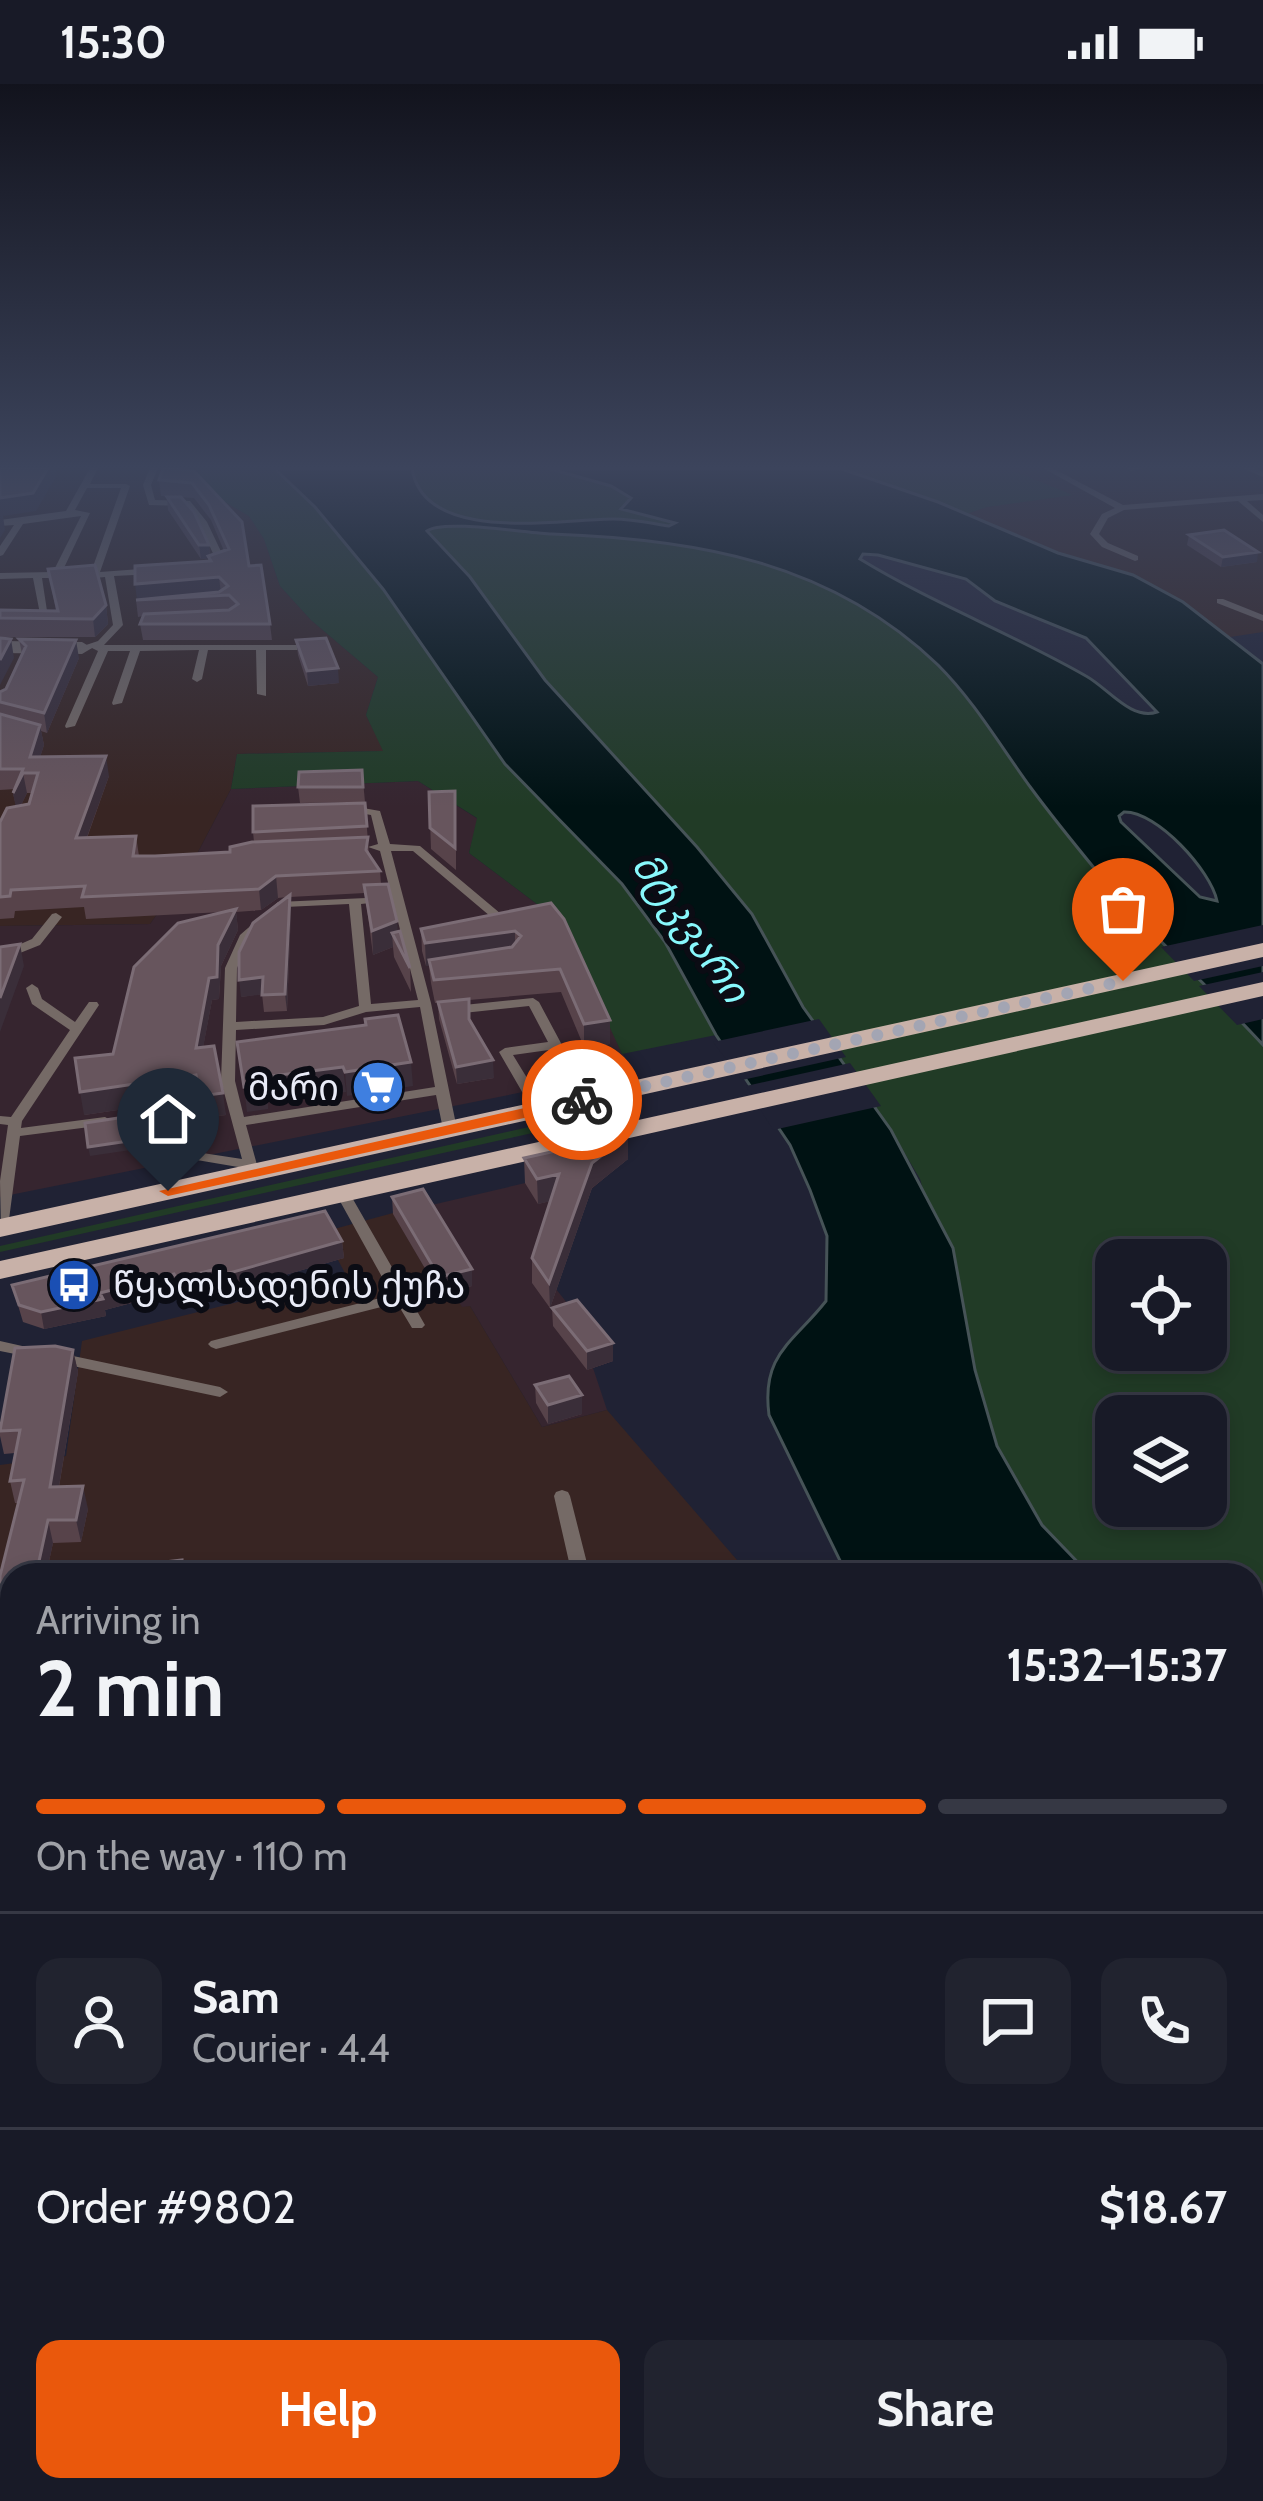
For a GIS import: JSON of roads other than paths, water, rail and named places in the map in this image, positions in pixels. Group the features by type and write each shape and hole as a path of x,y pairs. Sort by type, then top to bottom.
{"main road":[{"path":"0,1228 251,1169 1263,950"},
{"path":"0,1270 1263,989"}],"street":[{"path":"0,647 93,648"}],"lane":[{"path":"0,622 46,622 38,581"},
{"path":"110,581 118,626"},
{"path":"1220,602 1263,618"},
{"path":"115,609 136,607"},
{"path":"70,726 93,648 118,626 141,624"},
{"path":"197,679 204,647"},
{"path":"261,647 262,694"},
{"path":"93,648 302,647"},
{"path":"117,703 136,648"},
{"path":"330,809 374,811 401,898 450,1129"},
{"path":"361,848 416,848 508,924 488,926"},
{"path":"9,1124 179,1110 190,1155 251,1169 228,1081 231,968 246,935 282,904 401,898"},
{"path":"356,901 365,1008"},
{"path":"0,957 36,942 56,917"},
{"path":"409,935 428,933"},
{"path":"418,976 442,972"},
{"path":"32,988 36,1001 77,1029"},
{"path":"230,1026 324,1021 365,1008 533,1002 556,1045 506,1052 539,1109"},
{"path":"0,1228 9,1124 93,1005"},
{"path":"239,1122 440,1090"},
{"path":"343,1194 417,1325"},
{"path":"215,1344 401,1297"},
{"path":"0,1346 220,1392"},
{"path":"562,1496 578,1563"}],"water":[{"name":"მტკვარი","path":"376,581 473,581 545,680 752,914 803,1007 891,1130 953,1248 975,1370 997,1446 1042,1525 1078,1563 841,1563 769,1415 775,1363 826,1301 827,1236 790,1145 716,1035 665,942 622,884 505,764"},
{"path":"810,581 899,581 1086,676 1129,708 1147,714 1157,712 1086,638 995,601 968,581 1144,581 1183,602 1263,664 1263,1045 1099,874 951,679 896,630","holes":["1137,814 1166,832 1194,859 1217,901 1200,897 1119,816"]}],"place":[{"name":"მარი","path":"378,1087"},
{"name":"წყალსადენის ქუჩა","path":"74,1285"}]}
